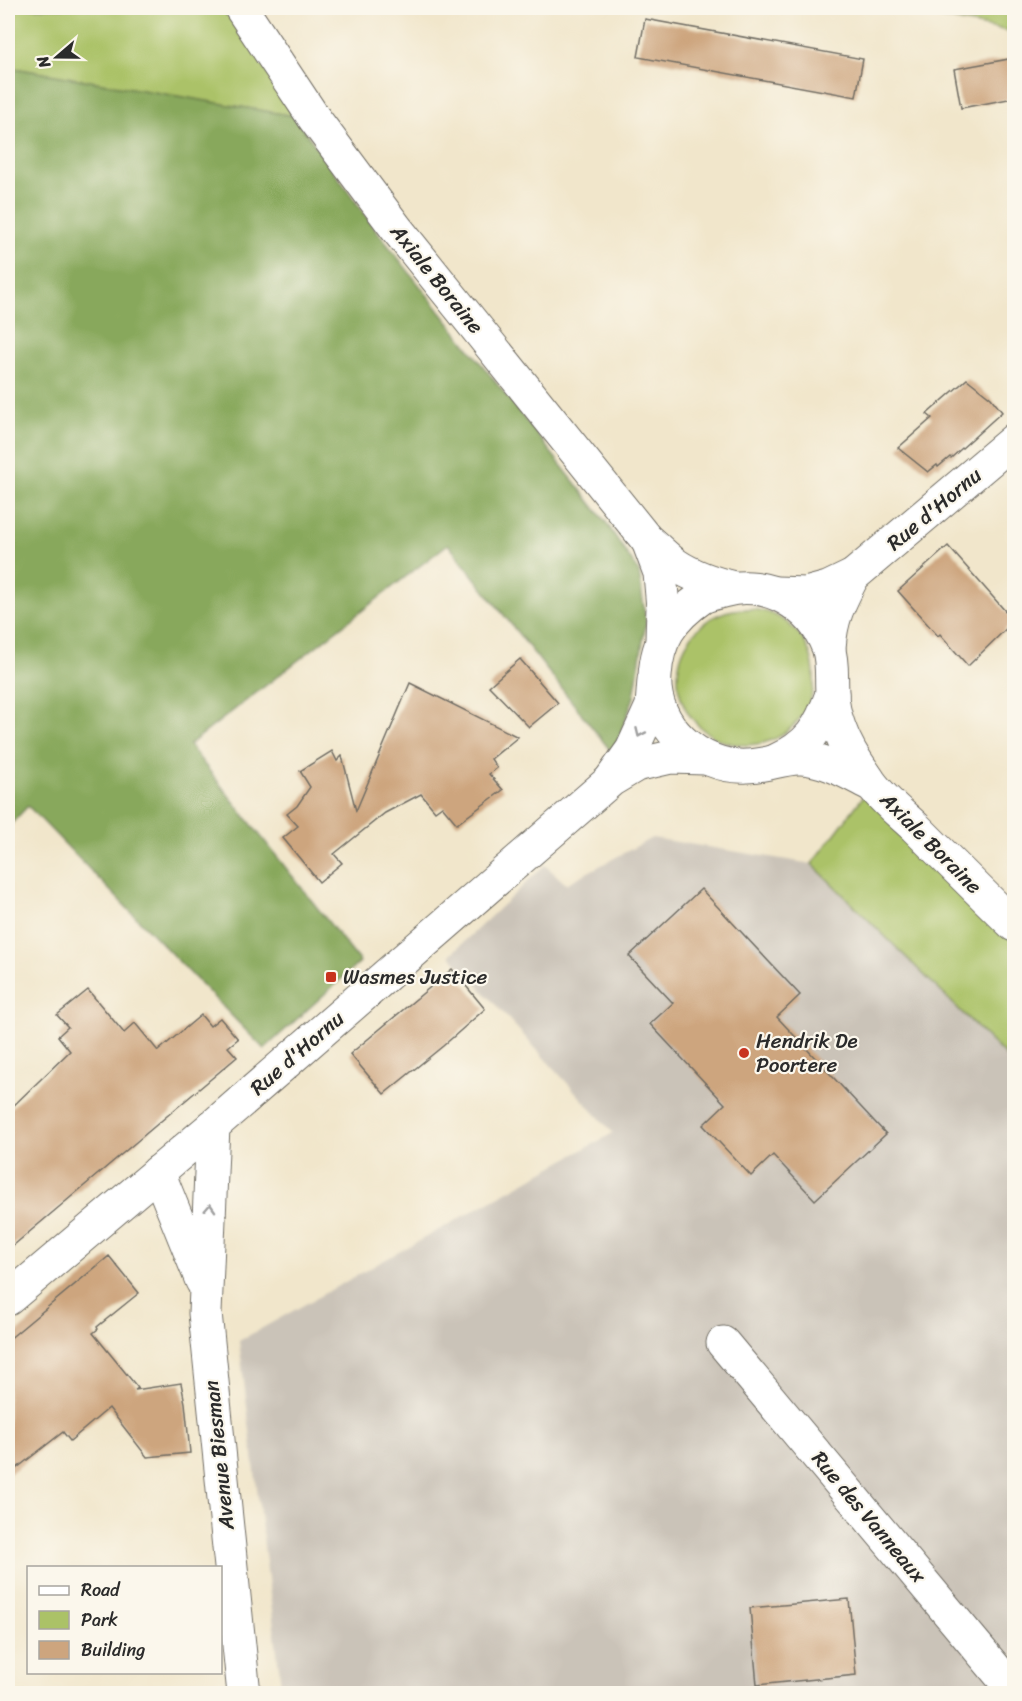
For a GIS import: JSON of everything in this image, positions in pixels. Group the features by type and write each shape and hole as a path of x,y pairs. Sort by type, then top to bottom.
{"street":[{"name":"Axiale Boraine","path":"240,8 314,118 396,228 647,540"},
{"name":"Rue d'Hornu","path":"853,576 1014,440"},
{"path":"647,540 675,564 692,574 710,582 734,588"},
{"path":"647,540 660,573 663,608 662,640"},
{"path":"776,593 806,594 828,588 853,576"},
{"path":"829,648 831,627 838,604 853,576"},
{"name":"Axiale Boraine","path":"872,785 828,764 800,758 768,764 726,765 705,758 685,745 669,726 658,704 654,680 656,660 662,640 679,615 704,596 734,588 762,589 776,593 799,606 817,625 829,648 832,694 838,724 846,746 872,785 1014,926"},
{"path":"611,780 632,750 652,706 654,680"},
{"name":"Axiale Boraine","path":"768,764 790,754 809,738 824,717 832,694"},
{"path":"611,780 636,765 648,762 671,757 705,758"},
{"name":"Rue d'Hornu","path":"8,1299 213,1126 611,780"},
{"name":"Avenue Biesman","path":"213,1126 205,1313 244,1694"},
{"name":"Avenue Biesman","path":"158,1172 206,1288"},
{"name":"Rue des Vanneaux","path":"723,1343 1014,1691"}],"shaded area":[{"path":"652,838 812,864 1014,1064 1014,1693 282,1693 239,1341 613,1133 450,955 545,865 566,884"}],"green space":[{"path":"8,8 227,8 294,116 8,67"},
{"path":"911,8 1014,8 1014,32 912,12"},
{"path":"8,67 294,116 376,230 605,521 639,572 646,622 634,697 613,754 448,544 189,745 360,962 264,1049 28,806 8,827"},
{"path":"746,609 772,614 784,620 794,629 803,639 809,651 814,677 809,703 803,715 794,725 784,734 772,740 746,745 720,740 708,734 698,725 689,715 683,703 678,677 683,651 689,639 698,629 708,620 720,614"},
{"path":"872,785 1014,926 1014,1064 812,864"}],"building":[{"path":"645,19 863,59 856,97 638,57"},
{"path":"1009,59 1014,98 961,108 954,69"},
{"path":"967,379 991,398 1002,412 951,458 928,472 898,448 932,418 927,414"},
{"path":"948,546 1014,621 968,666 898,591"},
{"path":"520,659 558,703 529,727 489,686"},
{"path":"410,683 518,737 491,759 497,768 489,774 503,790 457,824 442,806 435,811 421,794 385,813 334,854 342,863 319,882 283,838 298,826 287,814 297,806 310,787 300,771 332,751 337,761 342,756 356,811"},
{"name":"Hendrik De Poortere","path":"701,889 800,995 777,1017 886,1134 815,1200 773,1155 751,1176 703,1125 725,1104 650,1024 673,1003 629,956"},
{"path":"452,969 485,1009 384,1094 350,1054"},
{"path":"88,990 124,1033 135,1023 158,1051 201,1015 210,1026 220,1018 238,1039 228,1047 237,1057 8,1250 8,1111 70,1051 58,1036 68,1027 57,1015"},
{"path":"109,1256 139,1293 97,1327 98,1329 93,1333 138,1388 135,1390 181,1383 190,1453 147,1457 109,1408 70,1441 63,1432 8,1475 8,1340"},
{"path":"849,1599 856,1675 757,1685 750,1608"}],"place":[{"name":"Wasmes Justice","path":"331,977"},
{"name":"Hendrik De Poortere","path":"744,1053"}]}
